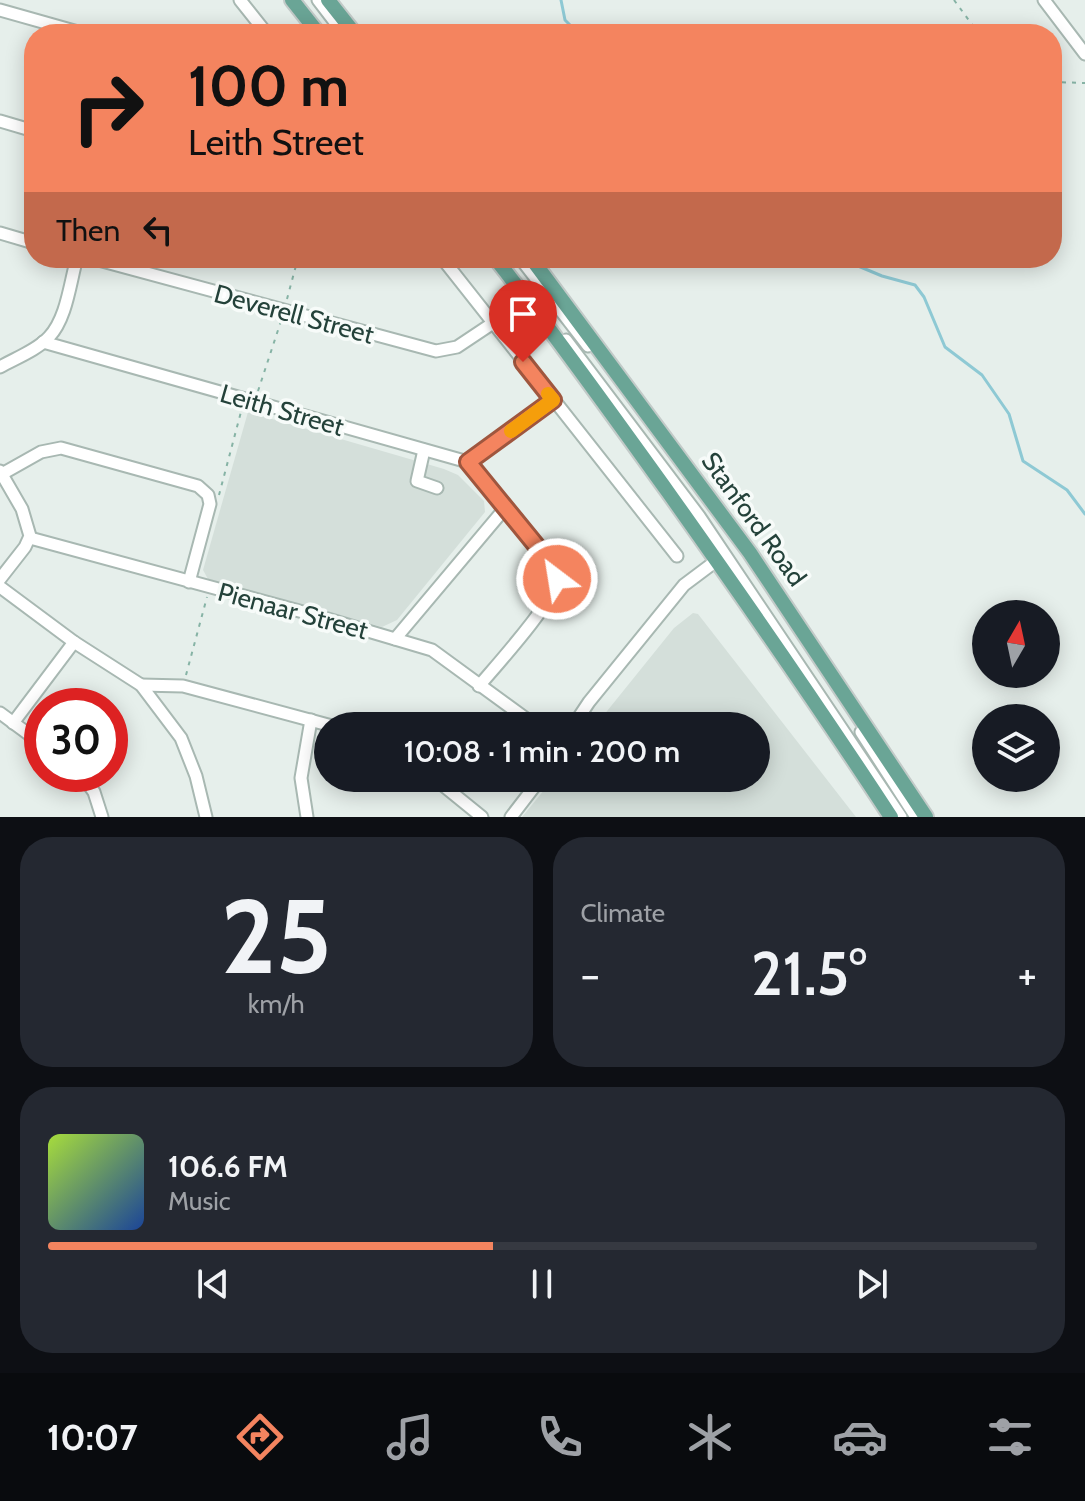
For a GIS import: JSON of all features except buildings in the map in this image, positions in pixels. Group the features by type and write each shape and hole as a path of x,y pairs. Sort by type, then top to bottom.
{"main road":[{"path":"292,0 311,24"},
{"path":"328,0 347,24"},
{"name":"Stanford Road","path":"503,268 552,330 716,561 814,700 891,817"},
{"name":"Stanford Road","path":"538,268 750,553 926,817"}],"street":[{"path":"240,0 259,24"},
{"path":"300,0 319,24"},
{"path":"318,0 336,24"},
{"path":"1044,0 1085,54"},
{"path":"0,10 50,24"},
{"path":"0,121 24,128"},
{"path":"0,233 24,240"},
{"path":"0,367 43,342 53,332 74,268"},
{"name":"Deverell Street","path":"127,268 436,351 457,347 493,323"},
{"path":"450,268 677,556"},
{"path":"510,268 699,516 901,817"},
{"path":"528,268 753,568 916,817"},
{"name":"Leith Street","path":"43,342 468,462"},
{"path":"479,686 541,610 556,585 554,570 468,462 553,400"},
{"path":"0,579 30,538 27,521 2,477 41,452 61,448 198,486 208,495 210,504 189,582"},
{"path":"424,450 417,481 437,488"},
{"path":"395,639 506,507"},
{"name":"Pienaar Street","path":"30,538 314,615 437,652 516,712"},
{"path":"582,712 684,585 716,561"},
{"path":"0,587 74,642 141,685 181,738 196,776 206,817"},
{"path":"13,723 74,642"},
{"path":"141,685 183,686 314,721"},
{"path":"0,713 24,731"},
{"path":"307,817 301,778 311,720"},
{"path":"94,792 102,817"},
{"path":"451,792 482,817"},
{"path":"511,817 530,792"}],"path":[{"path":"954,0 972,24"},
{"path":"1062,82 1085,83"},
{"path":"210,504 221,493 249,401 284,312 295,268"},
{"path":"183,686 209,588"}],"shaded area":[{"path":"248,412 444,469 458,475 484,501 485,512 397,620 382,627 208,579 203,570"},
{"path":"693,613 698,614 856,817 522,817 543,792 770,792 770,712 606,712 674,628"}],"waterway":[{"path":"561,0 565,20 569,24"},
{"path":"863,268 915,285 924,297 945,347 982,375 1009,414 1023,461 1067,490 1085,514"}],"slow traffic":[{"path":"511,431 553,400 548,394"}],"route":[{"path":"523,362 553,400 468,462 548,560 557,579"}]}
